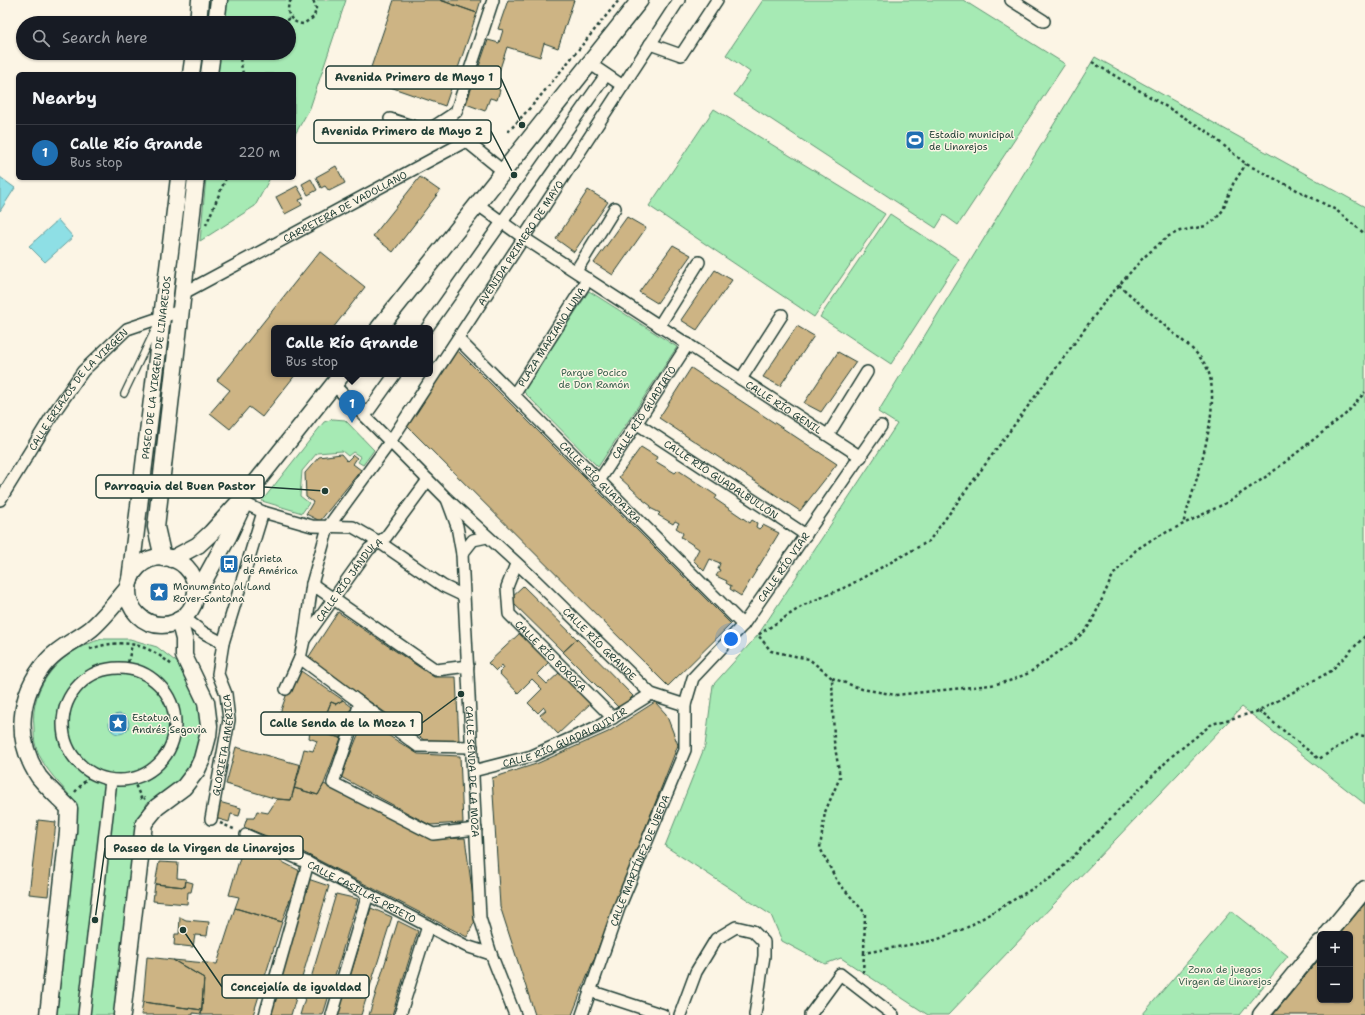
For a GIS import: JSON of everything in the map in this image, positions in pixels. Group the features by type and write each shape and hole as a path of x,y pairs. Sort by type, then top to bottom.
{"main road":[{"path":"199,16 200,0"},
{"path":"217,16 219,0"},
{"path":"381,325 640,0"},
{"path":"191,72 193,60"},
{"path":"209,72 211,60"},
{"name":"PASEO DE LA VIRGEN DE LINAREJOS","path":"129,584 179,180"},
{"name":"PASEO DE LA VIRGEN DE LINAREJOS","path":"167,558 156,527 196,180"},
{"path":"48,1015 68,832 69,808 44,783 32,763 24,734 24,706 31,681 47,661 67,644 91,629 105,616 129,584 132,574 143,563 156,558 167,558 198,545 247,497 338,379"},
{"path":"195,597 228,537 247,497"},
{"path":"129,584 132,607 140,618 159,625 181,619 193,605 195,585 186,567 167,558"},
{"name":"GLORIETA AMÉRICA","path":"122,1015 144,823 157,807 184,787 197,770 202,759 210,726 206,702 184,656 184,639 181,619"},
{"path":"1330,931 1365,889"},
{"path":"1261,1015 1317,947"}],"street":[{"path":"390,119 426,131 456,112 493,0"},
{"name":"AVENIDA PRIMERO DE MAYO","path":"433,376 679,0"},
{"path":"650,44 681,55 717,0"},
{"path":"1011,0 1044,21"},
{"path":"589,63 623,86"},
{"path":"429,325 606,75"},
{"name":"CARRETERA DE VADOLLANO","path":"182,294 466,141 504,171"},
{"name":"CALLE RÍO GENIL","path":"477,204 524,238 861,457"},
{"path":"576,271 614,208"},
{"path":"660,326 699,262"},
{"name":"PLAZA MARIANO LUNA","path":"514,395 588,279"},
{"name":"CALLE ERIAZOS DE LA VIRGEN","path":"0,500 53,414 83,371 127,328 180,311"},
{"name":"CALLE RÍO GENIL","path":"741,378 782,315"},
{"name":"CALLE RÍO GUADAIRA","path":"458,338 743,625"},
{"name":"CALLE RÍO GUADIATO","path":"599,481 688,344"},
{"name":"CALLE RÍO GENIL","path":"828,435 867,372"},
{"path":"365,416 393,377"},
{"name":"AVENIDA PRIMERO DE MAYO","path":"328,527 390,442 432,377"},
{"name":"CALLE RÍO GRANDE","path":"338,379 365,416 390,442 447,499 651,694 685,705"},
{"name":"CALLE RÍO GUADALBULLÓN","path":"636,423 806,535"},
{"name":"CALLE RÍO VIAR","path":"685,705 693,678 743,625 861,457 881,426"},
{"name":"CALLE RÍO JÁNDULA","path":"286,689 300,658 304,640 369,549 386,537 428,480"},
{"path":"247,497 264,512 312,526 353,527 379,542 443,586 464,596"},
{"name":"CALLE SENDA DE LA MOZA","path":"447,499 457,526 462,554 480,918 491,954 515,1015"},
{"name":"GLORIETA AMÉRICA","path":"210,819 229,720 226,694 218,674 223,643 264,512"},
{"path":"304,640 312,584 328,527"},
{"path":"462,554 473,540 487,537"},
{"name":"CALLE RÍO BOROSA","path":"516,564 507,587 509,614 613,718"},
{"path":"312,584 436,670 468,666"},
{"path":"181,619 223,643"},
{"path":"300,658 418,746 472,747"},
{"path":"127,668 140,672 157,682 169,697 175,715 174,735 168,753 155,768 133,780 110,780 91,774 72,757 64,741 62,723 65,705 74,689 87,677 104,670 127,668"},
{"name":"CALLE RÍO GUADALQUIVIR","path":"473,771 532,756 601,725 651,694"},
{"path":"360,703 333,784 433,834 476,829"},
{"name":"CALLE MARTÍNEZ DE ÚBEDA","path":"582,1015 619,908 685,750 685,705"},
{"path":"84,1015 110,780"},
{"name":"CALLE CASILLAS PRIETO","path":"246,835 308,863 466,946 491,954"},
{"path":"265,1015 308,863"},
{"path":"332,1015 368,894"},
{"path":"400,1015 428,926"},
{"path":"680,1015 696,972 716,939 736,927 753,931 764,942 764,956 755,1015"},
{"path":"810,1015 840,974 893,1015"},
{"path":"590,991 663,1015"}],"lane":[{"path":"124,394 162,316"}],"path":[{"path":"289,16 287,9 291,0"},
{"path":"296,23 303,24 311,21 316,13 313,0"},
{"path":"508,132 538,99 619,0"},
{"path":"240,60 243,72"},
{"path":"1092,62 1205,130 1246,164 1336,210 1365,234"},
{"path":"1246,164 1233,184 1222,210 1215,220 1206,226 1180,231 1167,237 1143,258 1106,300 929,541 848,586 804,605 758,635 771,651 809,659 832,678 862,689 896,695 991,685 1021,677 1073,642 1086,630 1113,575 1124,561 1152,540 1228,502 1270,474 1347,412 1365,392"},
{"path":"1119,285 1194,351 1206,366 1209,374 1212,399 1211,415 1183,524"},
{"path":"864,953 936,940 966,928 1054,876 1172,756 1212,724 1259,711 1331,670 1365,636"},
{"path":"88,649 106,643 132,644 158,653 174,666"},
{"path":"127,668 132,644"},
{"path":"832,678 834,741 840,777 825,812 820,848 837,881 865,913 864,973"},
{"path":"1259,711 1319,759 1357,735 1365,736"},
{"path":"71,789 76,793 91,774"},
{"path":"133,780 142,800 148,797"},
{"path":"210,819 246,835"}],"green space":[{"path":"226,0 346,0 310,108 296,132 296,72 218,72 219,60 296,60 296,16 224,16"},
{"name":"Estadio municipal de Linarejos","path":"763,0 963,0 1065,64 958,225 944,215 936,228 734,95 750,72 726,55"},
{"path":"1095,57 1365,207 1365,804 1242,707 948,1015 928,1015 841,958 825,964 782,941 771,915 665,846 705,746 713,685 758,635 897,424 878,412"},
{"path":"714,109 885,214 814,317 649,206"},
{"path":"206,180 269,180 255,206 200,241"},
{"path":"890,214 959,259 891,364 820,317"},
{"name":"Parque Pocico de Don Ramón","path":"589,291 677,347 598,467 523,391"},
{"path":"333,419 345,420 374,450 363,465 358,462 361,457 353,452 348,456 342,451 317,453 302,471 300,496 309,503 302,513 262,501 324,422"},
{"path":"102,639 130,639 157,647 179,664 195,687 203,714 201,742 190,768 171,789 147,803 138,826 117,1015 52,1015 76,804 48,770 39,756 34,740 34,712 37,697 43,683 51,671 74,651 87,644"},
{"name":"Zona de juegos Virgen de Linarejos","path":"1231,911 1288,956 1240,1015 1142,1015"}],"water":[{"path":"0,177 15,188 0,211"},
{"path":"58,220 73,237 45,262 29,246"},
{"path":"115,714 123,714 129,720 129,728 123,734 115,734 109,728 109,720"}],"building":[{"path":"394,0 440,0 477,13 445,106 367,79"},
{"path":"440,0 481,0 477,13"},
{"path":"508,0 574,0 558,48 544,43 540,57 507,47 494,87 500,90 497,100 490,98 485,111 466,104 488,40 499,43 503,30 498,29"},
{"path":"336,166 345,183 329,191 325,186 321,188 316,177"},
{"path":"420,177 440,191 393,252 373,236"},
{"path":"311,179 317,190 308,195 302,184"},
{"path":"297,186 304,198 299,200 302,205 285,214 276,197"},
{"path":"588,190 608,202 574,252 556,239"},
{"path":"627,217 646,228 613,275 594,263"},
{"path":"673,245 691,255 657,303 639,292"},
{"path":"320,251 365,287 335,325 271,325 271,377 294,377 262,417 249,407 230,429 210,413 230,390 217,380"},
{"path":"715,270 732,280 697,330 681,320"},
{"path":"797,326 814,336 780,386 763,377"},
{"path":"456,349 731,624 668,686 407,426"},
{"path":"838,352 856,362 821,412 804,403"},
{"path":"691,368 837,464 800,511 659,418"},
{"path":"641,447 657,457 655,461 675,473 678,470 717,496 715,499 750,523 752,520 757,523 756,527 759,529 763,525 779,533 741,596 730,589 731,586 726,583 727,581 716,576 720,570 718,569 720,563 710,559 704,571 693,560 699,549 681,537 683,534 682,532 676,528 679,523 675,521 673,524 658,515 660,513 650,508 651,506 619,477"},
{"path":"341,454 347,461 353,455 357,458 353,464 361,470 320,521 306,514 313,502 306,497 305,473 319,457"},
{"path":"523,586 577,639 563,652 509,599"},
{"path":"338,612 434,677 456,677 459,741 424,740 308,658"},
{"path":"520,633 549,662 537,674 547,684 560,672 591,703 558,734 540,715 546,710 544,707 538,713 528,703 542,689 532,679 518,693 499,673 504,668 502,665 496,671 488,663"},
{"path":"577,639 633,696 620,709 563,652"},
{"path":"301,671 343,700 336,704 331,702 323,722 313,720 312,724 280,713 286,696"},
{"path":"343,700 352,707 341,738 310,730 313,720 323,722 331,702 336,704"},
{"path":"655,702 666,714 678,745 572,1015 535,1015 500,906 492,778 536,764 608,732"},
{"path":"364,720 418,754 460,756 463,823 430,825 341,777"},
{"path":"310,730 341,738 324,784 318,795 294,788 304,749 313,751 317,741 309,738"},
{"path":"236,747 301,765 291,800 277,799 226,784"},
{"path":"324,784 432,839 465,838 476,919 467,937 291,846 244,827 247,818 254,818 257,811 268,813 277,799 291,800 294,788 318,795"},
{"path":"219,802 241,808 239,816 231,814 229,822 215,818"},
{"path":"38,820 56,822 48,896 29,894"},
{"path":"243,847 259,850 300,871 282,922 235,908 239,897 229,895"},
{"path":"159,862 178,863 177,878 186,879 185,887 155,884"},
{"path":"308,879 329,886 291,1015 270,1015"},
{"path":"186,881 193,883 191,892 188,892 187,904 153,901 155,884 185,887"},
{"path":"336,894 358,899 323,1015 300,1015"},
{"path":"1365,903 1365,1015 1273,1015 1317,962 1317,1003 1353,1003 1353,931 1342,931"},
{"path":"235,908 282,922 253,1015 201,1015 204,978 173,960 217,964"},
{"path":"371,908 392,917 361,1015 338,1015"},
{"path":"180,917 186,920 209,922 207,936 195,935 193,947 174,945 175,934 179,934"},
{"path":"398,921 418,931 392,1015 369,1015"},
{"path":"147,957 173,960 204,978 202,1010 143,1002"},
{"path":"143,1002 202,1010 201,1014 193,1013 193,1015 141,1015"}],"place":[{"name":"Avenida Primero de Mayo 1","path":"522,125"},
{"name":"Estadio municipal de Linarejos","path":"915,140"},
{"name":"Avenida Primero de Mayo 2","path":"514,175"},
{"name":"Calle Río Grande","path":"352,423"},
{"name":"Parroquia del Buen Pastor","path":"325,491"},
{"name":"Glorieta de América","path":"229,564"},
{"name":"Monumento al Land Rover-Santana","path":"159,592"},
{"name":"Calle Senda de la Moza 1","path":"461,694"},
{"name":"Estatua a Andrés Segovia","path":"118,723"},
{"name":"Paseo de la Virgen de Linarejos","path":"95,920"},
{"name":"Concejalía de igualdad","path":"183,930"}]}
